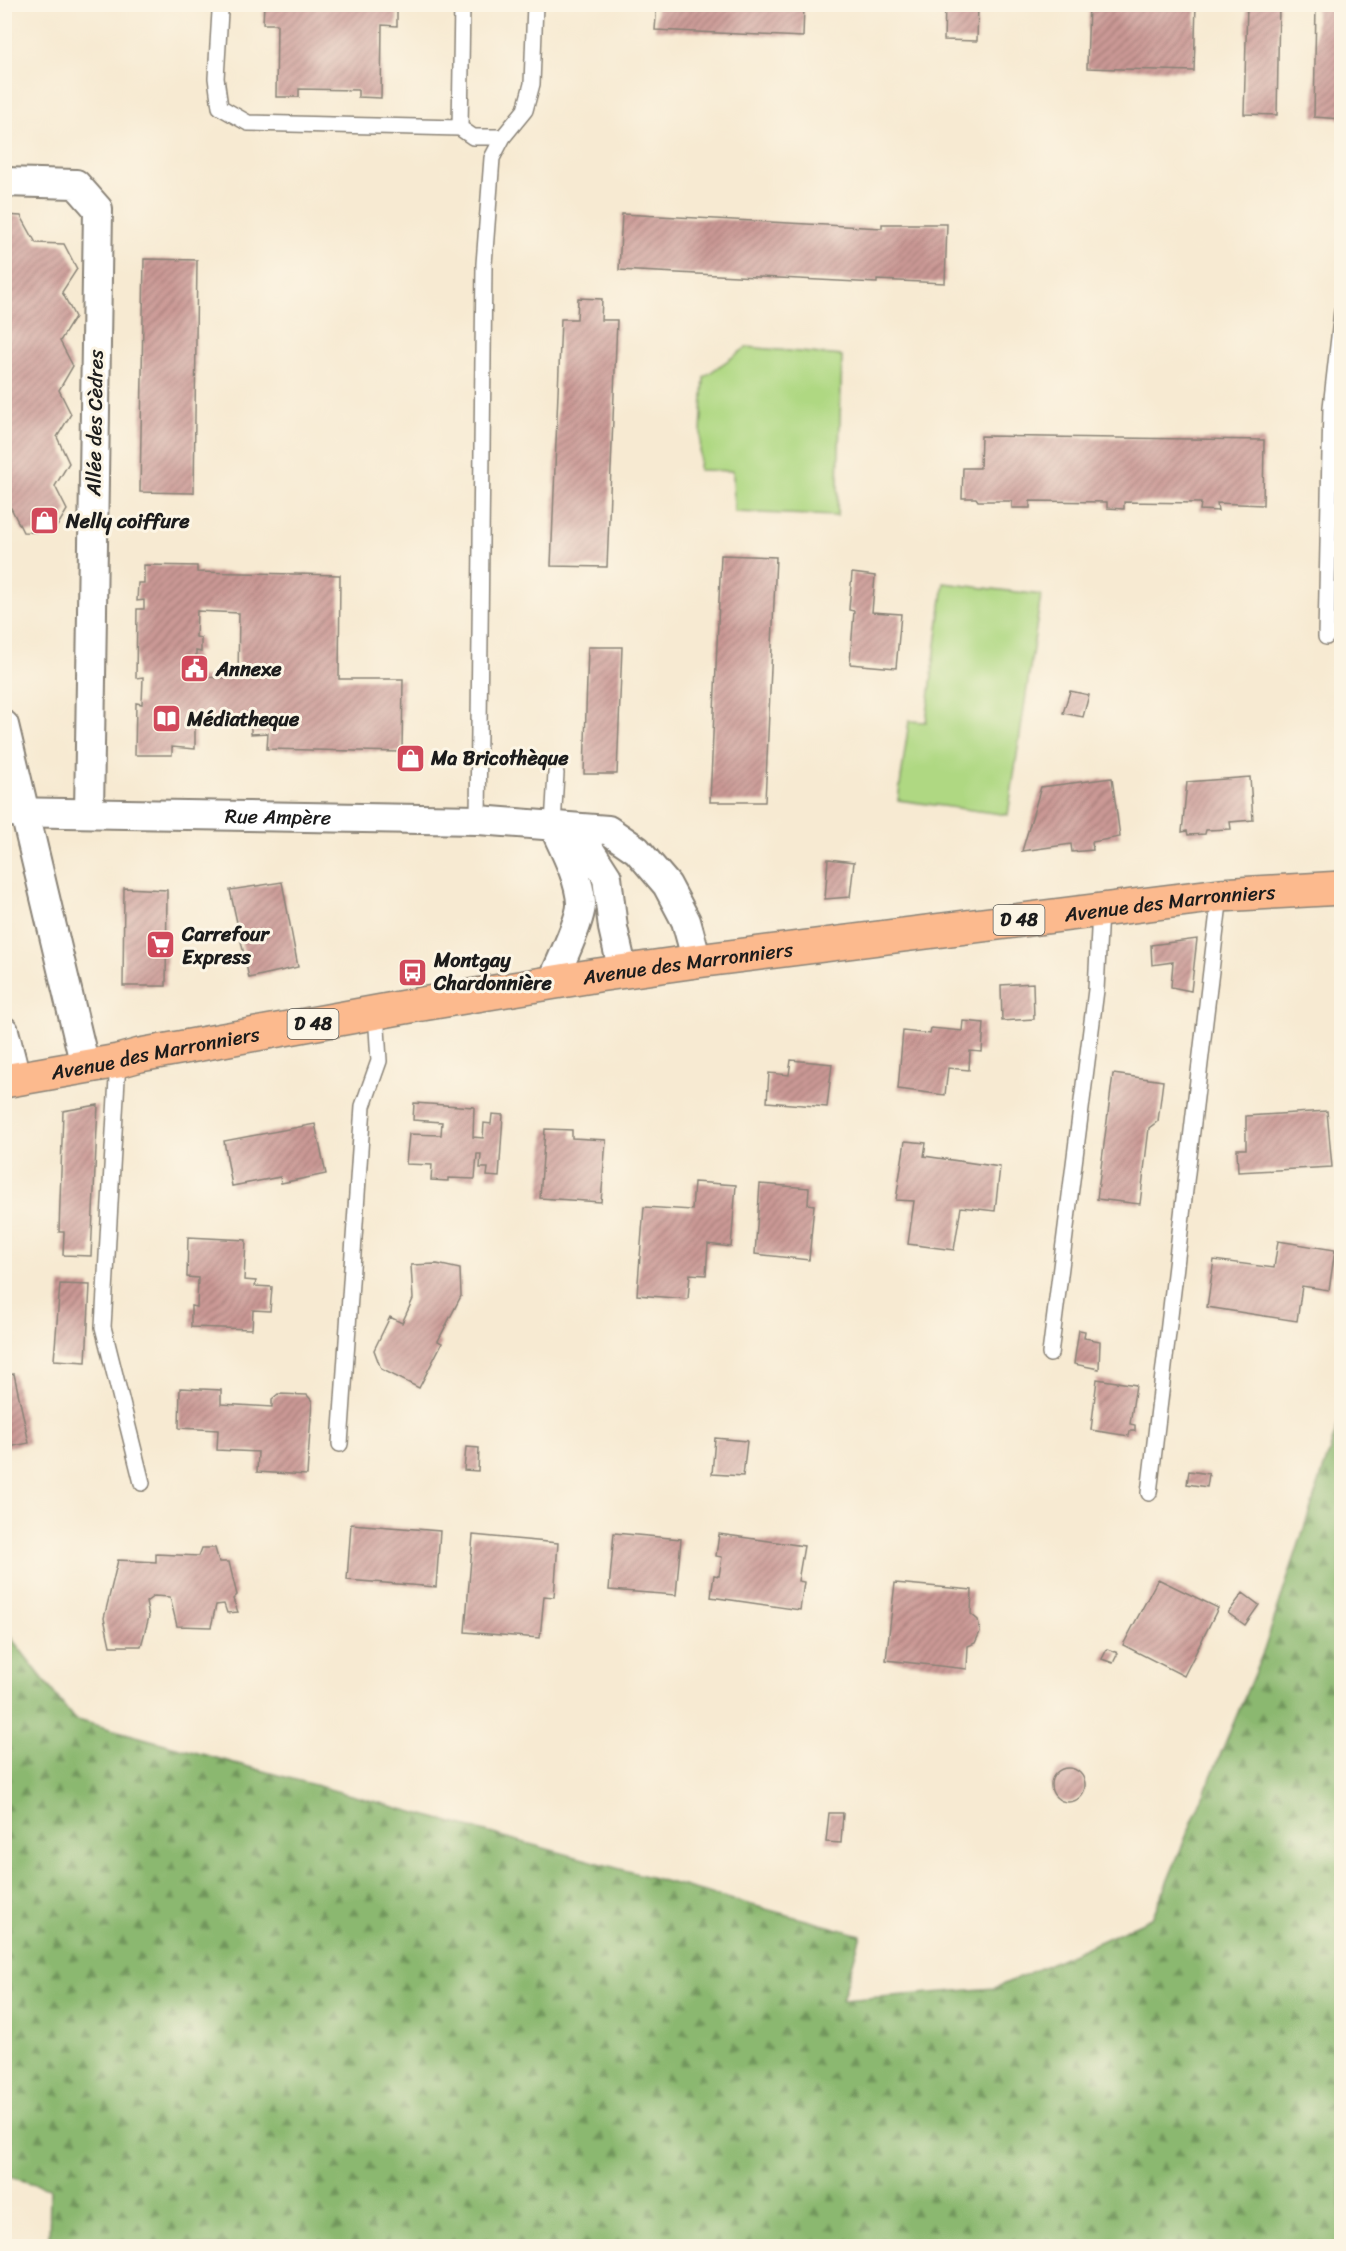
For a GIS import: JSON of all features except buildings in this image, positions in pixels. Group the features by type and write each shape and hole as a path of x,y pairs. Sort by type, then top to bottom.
{"main road":[{"name":"Avenue des Marronniers","path":"10,1079 118,1062 140,1055 376,1012 552,982 697,961 1220,896 1341,888"}],"street":[{"name":"Allée des Cèdres","path":"4,182 76,184 98,209 89,813"},
{"path":"4,726 15,812 85,1066"},
{"name":"Rue Ampère","path":"15,812 478,820 608,830 637,850 667,885 686,921 697,961"},
{"path":"553,825 591,852 608,877 613,928 623,972"},
{"path":"552,982 573,931 581,904 573,869 553,825"},
{"path":"4,1031 10,1079"}],"lane":[{"path":"460,128 462,4"},
{"path":"478,820 484,264 492,158 503,137 525,110 532,84 535,4"},
{"path":"220,12 216,78 220,107 248,123 460,128 473,137 503,137"},
{"path":"1326,637 1331,407 1341,311"},
{"path":"553,825 556,773"},
{"path":"1149,1493 1220,896"},
{"path":"1050,1354 1096,990 1100,910"},
{"path":"340,1444 363,1106 379,1061 376,1012"},
{"path":"118,1062 103,1327 142,1483"}],"green space":[{"path":"747,347 842,356 837,516 734,512 733,471 699,470 704,377"},
{"path":"944,583 1041,595 1008,815 898,800 909,721 926,722"},
{"path":"1341,1416 1341,2246 49,2246 50,2188 5,2176 5,1630 74,1719 861,1935 842,2000 995,1988 1152,1918 1264,1650"}],"place":[{"name":"Nelly coiffure","path":"45,521"},
{"name":"Annexe","path":"195,669"},
{"name":"Médiatheque","path":"166,719"},
{"name":"Ma Bricothèque","path":"410,758"},
{"name":"Carrefour Express","path":"161,945"},
{"name":"Montgay Chardonnière","path":"413,972"}]}
